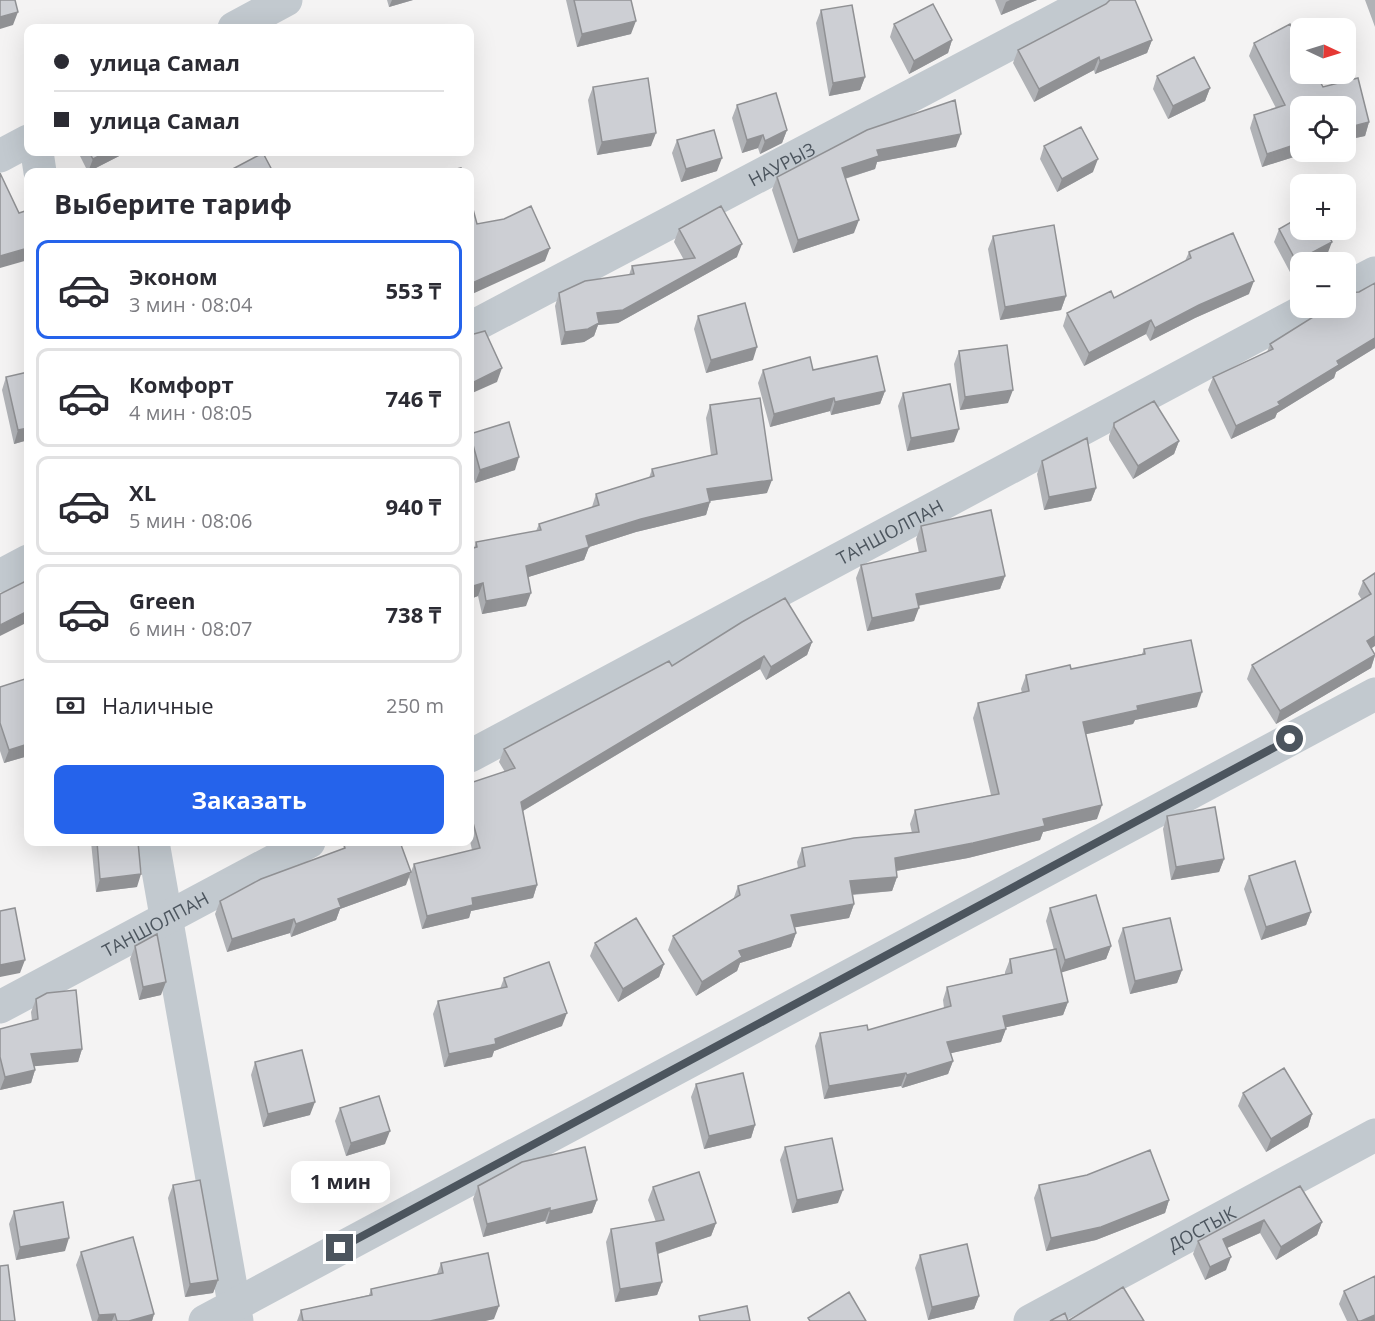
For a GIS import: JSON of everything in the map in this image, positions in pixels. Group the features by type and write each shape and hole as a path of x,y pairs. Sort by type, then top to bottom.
{"street":[{"path":"241,24 286,0"},
{"name":"НАУРЫЗ","path":"474,326 1093,0"},
{"path":"0,156 24,143"},
{"path":"1356,283 1375,273"},
{"name":"ТАНШОЛПАН","path":"474,754 1291,318"},
{"path":"0,576 24,563"},
{"path":"205,1321 236,1313 1375,694"},
{"path":"154,846 236,1313"},
{"name":"ТАНШОЛПАН","path":"0,1007 301,846"},
{"name":"ДОСТЫК","path":"1030,1321 1375,1135"}],"building":[{"path":"0,0 15,0 18,12 0,17"},
{"path":"574,0 631,0 636,21 582,34"},
{"path":"1110,0 1135,0 1152,40 1100,61 1099,57 1039,89 1018,50"},
{"path":"933,4 952,40 914,61 894,24"},
{"path":"852,5 865,77 833,83 821,10"},
{"path":"1290,24 1290,84 1321,84 1323,87 1335,84 1356,84 1358,78 1369,122 1356,125 1356,96 1290,96 1290,146 1267,154 1254,115 1285,105 1254,43"},
{"path":"1194,57 1210,88 1173,106 1157,76"},
{"path":"648,78 656,133 602,142 593,87"},
{"path":"776,93 787,130 765,141 763,135 747,140 737,105"},
{"path":"955,100 961,134 877,150 879,156 842,168 859,220 798,240 777,177 867,130"},
{"path":"1081,127 1098,159 1062,179 1044,146"},
{"path":"714,130 722,158 686,169 677,140"},
{"path":"257,156 265,156 271,168 235,168"},
{"path":"0,173 19,213 24,211 24,249 0,256"},
{"path":"531,206 550,248 474,282 474,213 477,224 504,219"},
{"path":"721,206 742,244 623,310 597,313 599,323 588,329 565,332 559,293 585,281 634,274 632,266 695,258 679,229"},
{"path":"1290,223 1290,240 1331,240 1332,242 1313,252 1291,252 1279,229"},
{"path":"1054,225 1066,296 1005,307 993,236"},
{"path":"1233,233 1254,281 1199,305 1155,328 1151,320 1089,353 1067,313 1111,291 1114,298 1191,258 1189,252"},
{"path":"1375,283 1375,338 1337,361 1339,365 1278,402 1280,405 1236,426 1213,377 1273,349 1270,344 1311,318 1356,318 1356,292"},
{"path":"745,303 757,347 711,360 698,316"},
{"path":"485,331 502,368 474,382 474,334"},
{"path":"1007,345 1013,390 965,397 959,351"},
{"path":"877,356 885,391 835,402 834,398 774,414 763,370 810,357 813,370"},
{"path":"24,373 24,429 18,430 6,377"},
{"path":"950,384 959,429 911,438 903,393"},
{"path":"760,398 772,480 707,489 710,502 641,519 586,536 589,547 526,566 531,593 486,601 483,583 474,586 476,542 541,530 539,524 599,505 596,494 654,476 652,469 717,454 710,405"},
{"path":"1154,401 1179,441 1138,466 1114,427 1114,423"},
{"path":"509,422 519,457 480,470 474,448 474,433"},
{"path":"1087,438 1096,488 1049,497 1042,461"},
{"path":"991,510 1005,576 916,594 919,608 872,618 861,565 926,551 921,526"},
{"path":"1375,573 1375,636 1367,641 1375,655 1280,711 1252,665 1371,594 1363,581"},
{"path":"24,582 24,613 0,625 0,594"},
{"path":"785,598 812,642 771,667 764,656 521,802 537,885 472,898 473,905 427,916 414,864 480,848 474,826 474,782 515,768 504,749 669,661 672,666"},
{"path":"1191,640 1202,692 1137,706 1138,710 1083,722 1102,805 1043,819 1045,826 895,858 897,877 850,881 854,904 791,915 796,933 739,951 742,957 702,982 673,936 740,895 738,886 805,866 802,848 854,838 919,832 915,810 999,794 978,703 1029,691 1026,675 1070,665 1071,669 1145,654 1144,649"},
{"path":"24,679 24,745 9,750 0,723 0,687"},
{"path":"1215,807 1224,859 1176,867 1167,816"},
{"path":"97,846 138,846 141,874 100,879"},
{"path":"344,846 401,846 411,872 338,899 341,907 296,924 294,919 232,939 220,901 261,879 345,848"},
{"path":"1295,861 1311,912 1266,927 1249,876"},
{"path":"1096,895 1111,946 1065,960 1050,908"},
{"path":"15,908 25,960 0,965 0,911"},
{"path":"636,918 664,964 623,989 595,943"},
{"path":"1170,918 1182,970 1135,981 1123,928"},
{"path":"157,934 166,982 143,987 135,946"},
{"path":"1056,949 1068,1002 1003,1016 1006,1029 947,1042 953,1061 907,1075 906,1073 829,1086 820,1033 867,1025 868,1030 951,1006 947,987 1012,973 1010,959"},
{"path":"549,962 567,1013 495,1039 496,1044 449,1054 438,1001 507,987 504,978"},
{"path":"76,990 82,1049 31,1054 35,1070 5,1077 0,1057 0,1029 38,1019 36,999 47,993"},
{"path":"302,1050 315,1102 268,1114 255,1062"},
{"path":"1284,1068 1312,1114 1271,1139 1243,1093"},
{"path":"743,1073 755,1125 709,1136 696,1084"},
{"path":"379,1096 390,1131 351,1143 340,1108"},
{"path":"832,1138 843,1190 797,1200 785,1147"},
{"path":"585,1147 597,1200 550,1211 550,1208 487,1224 478,1186 522,1162"},
{"path":"1150,1150 1169,1200 1101,1227 1051,1238 1039,1185 1087,1175"},
{"path":"699,1172 716,1223 656,1243 662,1282 620,1289 611,1229 664,1220 653,1187"},
{"path":"200,1180 218,1280 190,1284 173,1185"},
{"path":"1300,1186 1322,1222 1281,1247 1264,1220 1223,1239 1231,1257 1210,1267 1198,1241"},
{"path":"63,1202 69,1238 20,1247 14,1211"},
{"path":"133,1237 154,1314 129,1321 117,1321 115,1314 99,1315 81,1252"},
{"path":"967,1244 979,1296 932,1307 920,1255"},
{"path":"488,1253 499,1306 430,1321 303,1321 301,1310 372,1295 371,1289 443,1273 441,1263"},
{"path":"8,1265 15,1321 0,1321 0,1266"},
{"path":"1375,1276 1375,1315 1358,1321 1344,1291"},
{"path":"1123,1287 1144,1321 1068,1321"},
{"path":"849,1292 866,1321 810,1321 808,1318"},
{"path":"747,1306 750,1321 700,1321 699,1316"},
{"path":"1065,1313 1068,1321 1050,1321"}],"route":[{"path":"340,1248 1290,739"}]}
